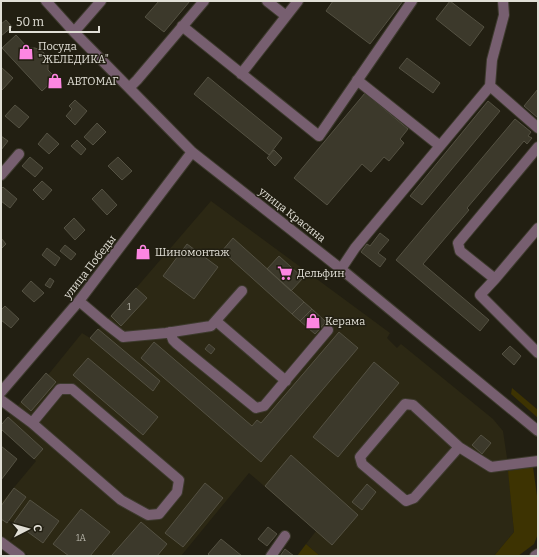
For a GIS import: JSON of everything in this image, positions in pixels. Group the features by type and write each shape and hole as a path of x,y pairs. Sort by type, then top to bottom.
{"street":[{"name":"улица Красина","path":"46,1 74,32 192,152 341,268 538,431"},
{"path":"74,32 101,1"},
{"path":"129,88 204,1"},
{"path":"267,1 286,16"},
{"path":"241,74 298,1"},
{"path":"182,26 319,136 412,1"},
{"path":"341,268 355,248 490,86 492,60 504,15 503,1"},
{"path":"357,80 440,146"},
{"path":"490,86 538,128"},
{"path":"495,279 460,250 458,243 538,147"},
{"name":"улица Победы","path":"1,392 79,301 192,152"},
{"path":"1,175 20,154"},
{"path":"538,228 480,295 538,353"},
{"path":"79,301 123,336 170,332 211,326 242,291"},
{"path":"216,321 286,381"},
{"path":"170,332 176,343 256,408 264,406 328,330"},
{"path":"1,400 32,423 121,500 148,515 158,514 177,492 179,480 72,389 60,389 32,423"},
{"path":"459,447 414,498 406,501 362,464 360,456 404,404 413,405 459,447 491,467 538,461"},
{"path":"271,556 285,536"},
{"path":"1,542 20,556"},
{"path":"534,556 538,554"}],"shaded area":[{"path":"211,201 390,333 387,338 397,348 401,344 493,419 503,431 508,465 514,532 494,556 320,556 306,544 316,531 249,473 181,556 29,556 1,535 1,503 36,461 1,429 1,425 46,373 48,375 82,333 90,338 131,294"},
{"path":"512,388 538,410 538,418 511,394"},
{"path":"533,467 538,503 538,534 534,544 518,556 494,556 514,532 508,471"},
{"path":"306,544 320,556 297,556"}],"building":[{"path":"159,1 190,1 164,32 145,17"},
{"path":"333,1 403,1 370,44 326,11"},
{"path":"450,1 484,27 470,46 436,19"},
{"path":"6,20 12,27 1,36 1,24"},
{"path":"16,35 28,48 40,50 48,59 48,70 56,78 42,91 2,48"},
{"path":"407,58 440,83 433,93 399,68"},
{"path":"1,67 13,78 2,90 1,89"},
{"path":"208,77 282,138 269,155 194,94"},
{"path":"538,89 538,118 524,106"},
{"path":"365,93 408,129 400,139 404,143 389,161 384,157 371,172 362,164 327,205 294,178"},
{"path":"75,100 87,111 75,125 66,116 72,109 69,106"},
{"path":"488,101 500,111 422,205 410,196"},
{"path":"15,105 29,117 19,128 5,116"},
{"path":"515,119 531,132 528,136 532,138 527,144 524,141 467,208 469,210 423,264 489,320 480,331 396,260"},
{"path":"97,123 106,132 93,145 84,137"},
{"path":"47,133 59,144 49,154 38,144"},
{"path":"1,136 8,141 1,150"},
{"path":"77,140 86,149 81,155 71,146"},
{"path":"274,150 282,158 275,166 267,158"},
{"path":"30,157 43,168 35,177 22,166"},
{"path":"118,157 132,171 122,180 108,166"},
{"path":"42,181 52,190 43,200 33,190"},
{"path":"3,187 17,199 10,208 1,201 1,189"},
{"path":"102,189 117,205 107,215 92,199"},
{"path":"74,218 85,230 75,240 64,228"},
{"path":"380,233 389,240 378,253 386,259 380,267 361,252 367,244 370,246"},
{"path":"1,238 6,244 1,249"},
{"path":"233,238 304,302 292,314 222,251"},
{"path":"187,244 218,267 194,299 163,276"},
{"path":"65,245 76,254 71,260 60,251"},
{"path":"47,248 60,258 55,266 42,255"},
{"name":"Дельфин","path":"279,256 303,278 291,291 267,269"},
{"path":"50,278 54,281 50,288 45,285"},
{"path":"31,281 44,293 34,302 22,291"},
{"path":"136,288 147,298 121,326 111,316"},
{"path":"304,302 312,309 300,321 292,314"},
{"path":"5,306 19,319 11,328 1,320 1,310"},
{"name":"Керама","path":"312,309 326,322 315,334 300,321"},
{"path":"98,329 160,381 153,391 90,338"},
{"path":"339,332 358,348 261,462 141,358 154,342 252,426 257,420 261,423"},
{"path":"209,344 215,349 211,354 205,349"},
{"path":"510,346 521,356 514,365 502,354"},
{"path":"88,358 158,417 143,435 73,375"},
{"path":"374,362 399,383 338,457 313,437"},
{"path":"46,373 56,382 31,411 21,402"},
{"path":"8,417 43,449 34,459 1,429 1,425"},
{"path":"481,435 491,443 482,454 472,445"},
{"path":"1,446 17,459 1,480"},
{"path":"291,455 358,515 332,545 265,486"},
{"path":"205,483 223,498 183,547 165,533"},
{"path":"367,484 376,492 362,510 352,502"},
{"path":"14,488 26,497 7,523 1,519 1,506"},
{"path":"30,500 59,521 43,543 14,522"},
{"path":"81,509 110,532 90,556 69,556 53,544"},
{"path":"141,522 167,544 157,556 113,556 112,555"},
{"path":"268,527 277,534 267,546 258,539"},
{"path":"221,539 242,556 210,556 208,554"},
{"path":"285,549 294,556 280,556"}],"place":[{"name":"Посуда \"ЖЕЛЕДИКА\"","path":"26,52"},
{"name":"АВТОМАГ","path":"55,81"},
{"name":"Шиномонтаж","path":"143,252"},
{"name":"Дельфин","path":"285,273"},
{"name":"Керама","path":"313,321"}]}
